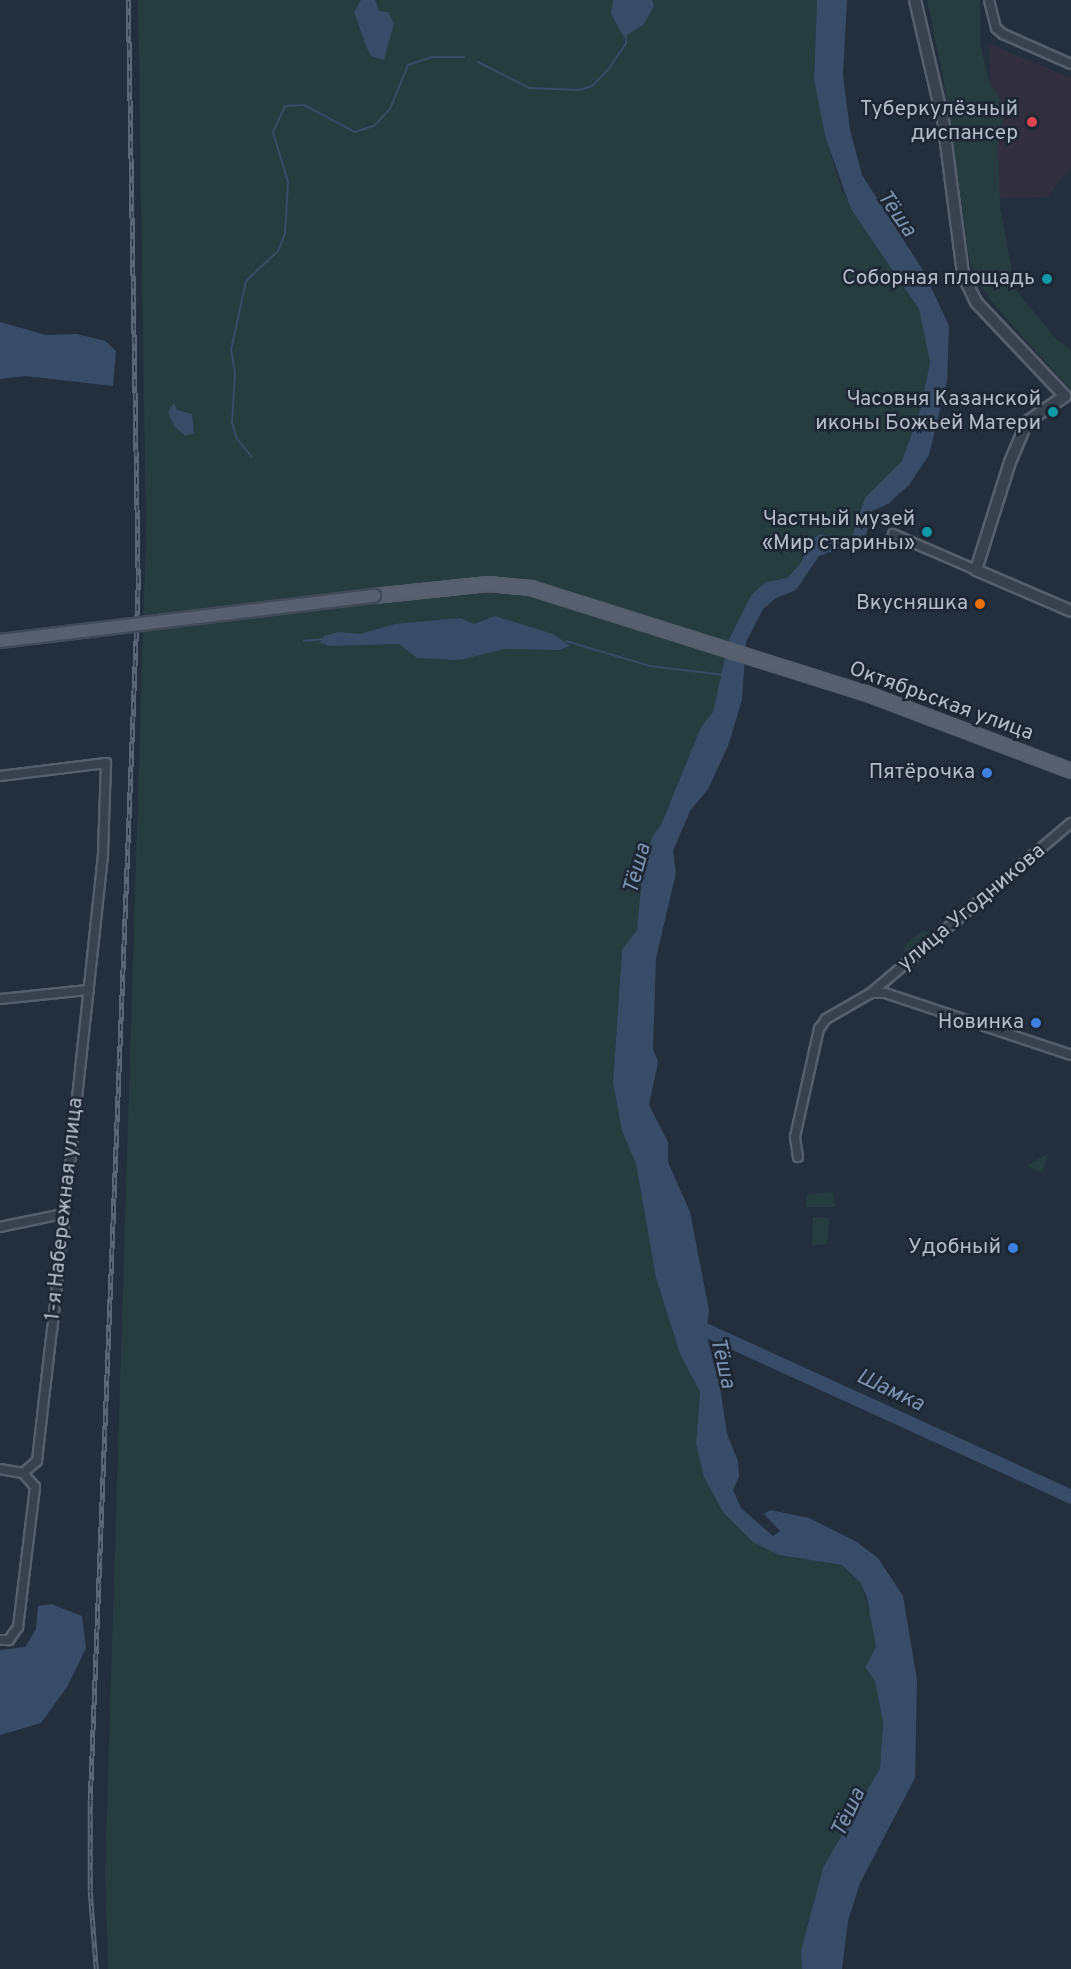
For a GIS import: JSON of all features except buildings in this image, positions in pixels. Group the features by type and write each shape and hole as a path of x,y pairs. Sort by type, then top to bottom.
{"main road":[{"name":"Октябрьская улица","path":"0,641 488,584 531,588 669,634 797,672 1071,771"}],"street":[{"path":"915,0 944,120 963,275 976,302 1068,398 1027,422 1010,462 976,570"},
{"path":"989,0 996,28 1003,34 1071,64"},
{"path":"893,534 1071,611"},
{"name":"1-я Набережная улица","path":"0,776 106,763 103,855 62,1214 37,1461 23,1473"},
{"name":"улица Угодникова","path":"798,1157 795,1137 819,1029 826,1019 872,993 1071,823"},
{"path":"0,999 89,990"},
{"path":"872,993 885,993 1071,1055"},
{"path":"0,1227 62,1214"},
{"path":"0,1469 23,1473 35,1487 18,1627 5,1640"}],"shaded area":[{"name":"Туберкулёзный диспансер","path":"989,44 1071,78 1071,167 1047,197 996,198"}],"green space":[{"path":"138,0 817,0 814,79 825,136 842,191 919,309 930,362 921,408 902,461 859,511 851,539 821,534 812,540 800,564 787,578 767,582 752,594 729,639 713,712 701,727 661,825 652,837 637,930 622,950 613,1083 622,1131 636,1164 656,1278 680,1354 700,1392 696,1444 723,1512 753,1542 779,1555 842,1565 861,1583 874,1629 876,1647 865,1667 875,1681 883,1723 880,1768 823,1868 801,1950 802,1969 108,1969 105,1873 146,535"},
{"path":"927,0 980,0 981,48 989,80 1005,108 998,149 1000,206 1015,289 1056,339 1071,350 1071,390 985,292 970,263 944,82"},
{"path":"923,930 930,932 929,938 907,954 903,947"},
{"path":"1049,1153 1042,1173 1030,1168 1028,1165"},
{"path":"833,1192 835,1207 806,1207 807,1194"},
{"path":"813,1217 830,1218 827,1244 812,1246"}],"water":[{"path":"361,0 375,0 379,11 388,12 394,23 384,60 371,56 367,48 354,12"},
{"path":"613,0 652,0 654,6 643,25 624,37 611,14"},
{"path":"817,0 847,0 843,75 850,130 862,175 924,272 949,326 947,381 929,455 909,485 888,504 872,511 865,539 819,556 796,590 776,598 763,609 746,642 742,700 728,746 708,789 690,811 673,851 676,873 656,958 653,1049 658,1062 649,1105 668,1142 668,1162 690,1212 709,1310 706,1333 720,1387 727,1434 738,1461 739,1477 733,1490 741,1508 773,1536 780,1531 764,1514 770,1510 809,1518 857,1542 878,1558 903,1596 917,1680 915,1778 860,1883 848,1921 842,1969 802,1969 801,1950 823,1868 880,1768 883,1723 875,1681 865,1667 876,1647 867,1598 861,1583 842,1565 779,1555 753,1542 723,1512 704,1477 696,1444 700,1392 680,1354 656,1278 636,1164 622,1131 613,1083 622,950 637,930 642,877 652,837 661,825 701,727 713,712 729,639 752,594 766,582 787,578 800,564 812,540 820,534 851,539 865,498 902,461 921,408 930,362 919,309 851,209 825,136 814,79"},
{"path":"0,322 46,335 77,334 105,341 116,351 113,386 25,376 0,379"},
{"path":"174,403 177,410 192,414 194,433 185,436 174,426 168,412"},
{"path":"495,616 553,634 570,646 559,650 505,649 459,660 417,658 399,644 330,646 320,643 324,636 338,632 360,634 395,624 460,618 474,624"},
{"path":"51,1604 82,1616 86,1648 67,1687 41,1723 0,1735 0,1650 25,1647 36,1629 38,1606"}],"waterway":[{"path":"478,62 529,88 579,90 592,86 608,70 626,43 626,33"},
{"path":"251,456 237,439 232,423 235,374 231,350 246,281 278,251 285,234 288,182 273,132 285,106 304,105 355,132 374,126 390,109 408,65 431,57 464,57"},
{"name":"Тёша","path":"304,641 322,639"},
{"name":"Тёша","path":"566,641 650,666 724,675"},
{"name":"Шамка","path":"692,1324 1071,1497"}],"railway":[{"path":"96,1969 90,1891 90,1800 138,582 128,0"}],"place":[{"name":"Туберкулёзный диспансер","path":"1032,122"},
{"name":"Соборная площадь","path":"1047,279"},
{"name":"Часовня Казанской иконы Божьей Матери","path":"1053,412"},
{"name":"Частный музей «Мир старины»","path":"927,532"},
{"name":"Вкусняшка","path":"980,604"},
{"name":"Пятёрочка","path":"987,773"},
{"name":"Новинка","path":"1036,1023"},
{"name":"Удобный","path":"1013,1248"}]}
